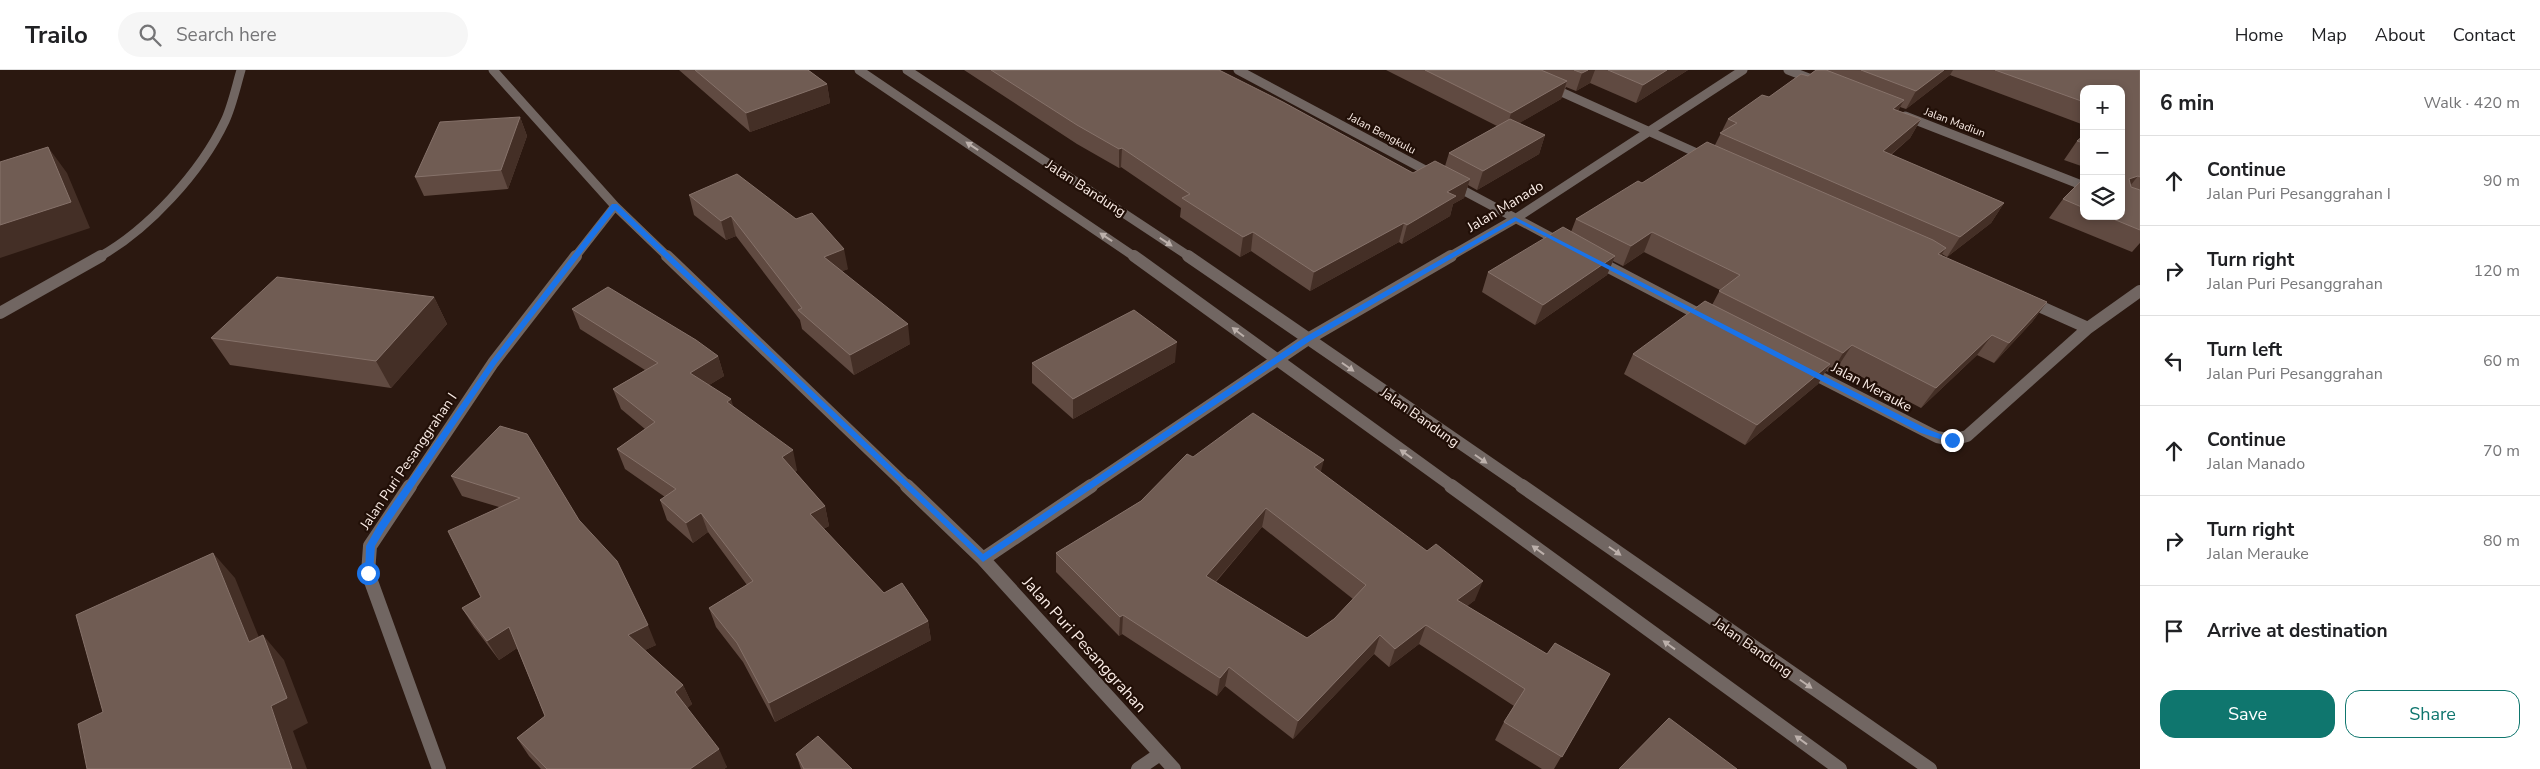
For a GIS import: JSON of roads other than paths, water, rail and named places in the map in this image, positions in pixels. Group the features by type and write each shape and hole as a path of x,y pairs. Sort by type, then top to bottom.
{"street":[{"path":"0,313 117,247 184,186 225,121 241,70"},
{"name":"Jalan Puri Pesanggrahan","path":"493,70 615,206 983,559 1174,769"},
{"name":"Jalan Bandung","path":"859,70 1163,276 1840,769"},
{"name":"Jalan Bandung","path":"907,70 1254,300 1930,769"},
{"name":"Jalan Bengkulu","path":"1238,70 1515,219"},
{"name":"Jalan Manado","path":"1278,361 1308,339 1515,219 1652,132 1743,70"},
{"path":"1788,70 1825,84"},
{"path":"1538,82 1715,161"},
{"name":"Jalan Madiun","path":"1899,114 2080,184"},
{"name":"Jalan Puri Pesanggrahan I","path":"439,769 368,573 370,546 494,363 615,206"},
{"path":"1515,219 1715,323"},
{"name":"Jalan Merauke","path":"1793,363 1924,431 1952,440 1967,436 2088,328 2140,291"},
{"path":"2015,295 2088,328"},
{"path":"983,559 1278,361"},
{"path":"1138,769 1160,754"}]}
